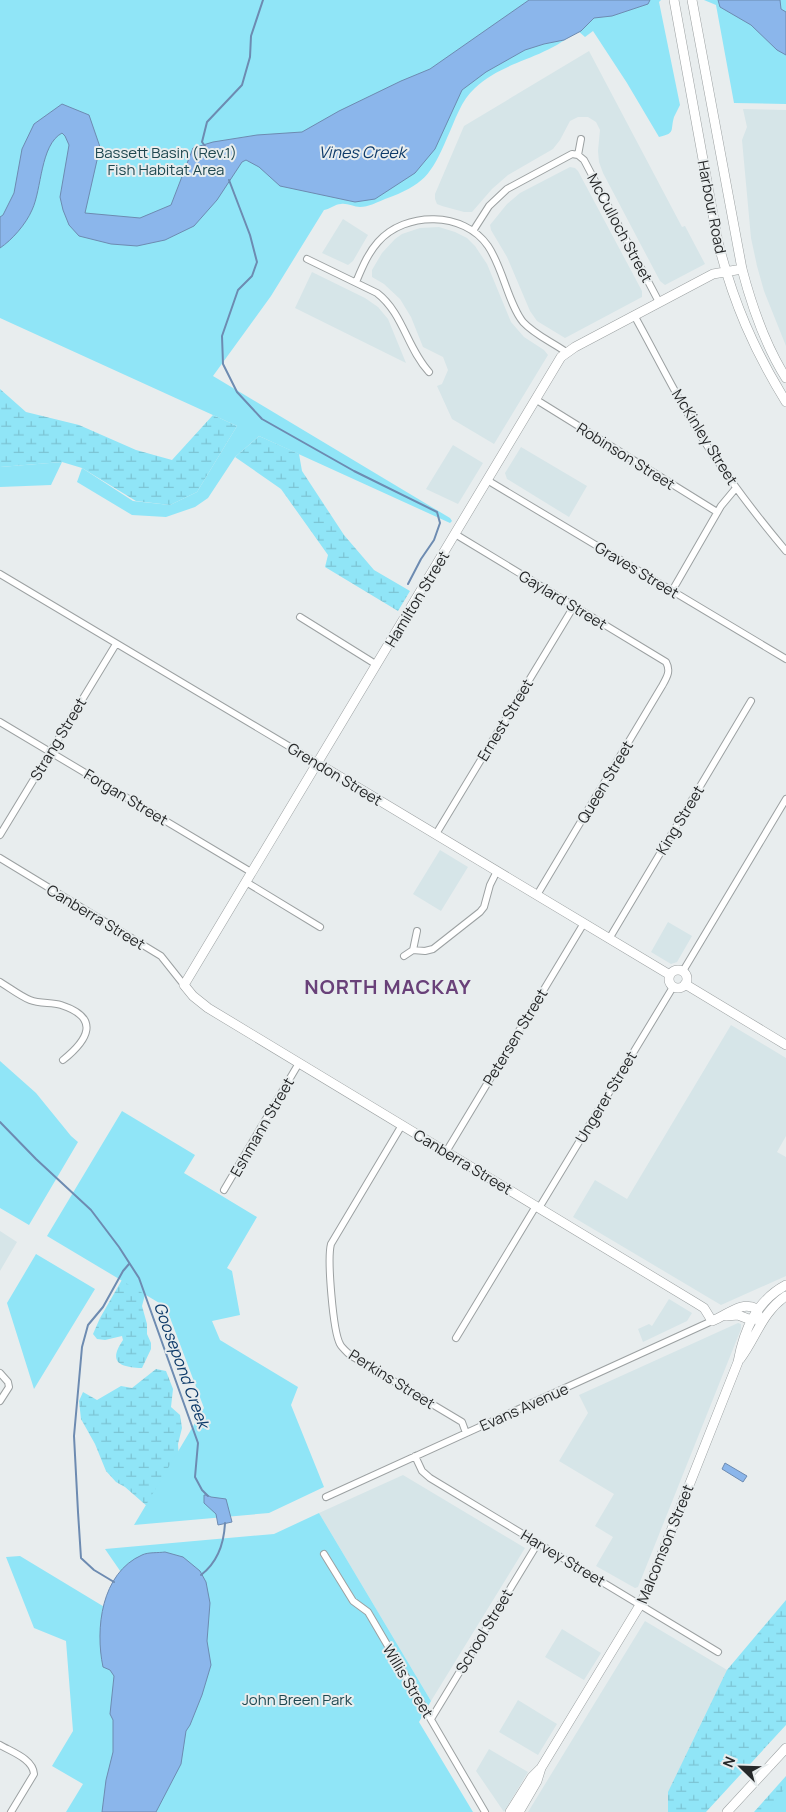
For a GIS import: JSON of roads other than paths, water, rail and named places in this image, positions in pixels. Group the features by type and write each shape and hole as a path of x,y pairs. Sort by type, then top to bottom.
{"street":[{"name":"Harbour Road","path":"692,1 749,298 763,334 786,378"},
{"name":"Harbour Road","path":"674,2 716,233 725,272 753,345 786,402"},
{"path":"473,230 489,206 507,189 572,154 578,154 581,139"},
{"name":"McCulloch Street","path":"578,154 584,160 659,302"},
{"path":"356,282 372,249 378,241 397,227 413,221 439,220 464,226 473,230 488,246 522,321 539,336 566,352"},
{"path":"307,259 356,282 387,300 420,362 429,372"},
{"name":"Hamilton Street","path":"184,984 561,357 566,352 712,274 742,269"},
{"name":"McKinley Street","path":"634,315 695,426 736,488 786,550"},
{"name":"Robinson Street","path":"535,399 717,512"},
{"name":"Graves Street","path":"488,480 786,660"},
{"path":"672,591 717,512 736,488"},
{"name":"Gaylard Street","path":"455,534 666,662 669,667"},
{"name":"Grendon Street","path":"0,574 670,974"},
{"name":"Ernest Street","path":"436,834 574,606"},
{"path":"300,617 377,665"},
{"name":"Strang Street","path":"0,835 116,644"},
{"name":"Queen Street","path":"536,895 662,686 669,673 669,667"},
{"name":"King Street","path":"609,939 751,702"},
{"name":"Forgan Street","path":"0,722 251,872"},
{"path":"682,971 786,799"},
{"name":"Canberra Street","path":"0,858 161,956 193,996 208,1008 699,1304 712,1321"},
{"path":"404,956 413,950 425,951 432,949 480,912 484,907 490,885 497,871"},
{"path":"246,882 320,927"},
{"name":"Petersen Street","path":"446,1152 584,923"},
{"path":"413,950 417,931"},
{"path":"682,971 674,971 670,974 669,983 673,987 678,988 686,984"},
{"path":"682,971 686,976 686,984"},
{"path":"0,982 33,1001 62,1005 84,1018 87,1022 87,1032 76,1049 63,1060"},
{"path":"686,984 786,1045"},
{"name":"Ungerer Street","path":"456,1338 673,987"},
{"name":"Eshmann Street","path":"224,1190 299,1063"},
{"name":"Perkins Street","path":"402,1125 330,1244 328,1262 336,1333 340,1345 350,1355 462,1422 466,1433"},
{"path":"757,1317 774,1292 786,1284"},
{"path":"757,1317 784,1299 774,1292"},
{"name":"Evans Avenue","path":"326,1497 712,1321 737,1315 757,1317"},
{"name":"Malcomson Street","path":"510,1812 532,1777 541,1768 648,1589 738,1362 742,1341 757,1317"},
{"path":"0,1373 8,1382 9,1387 0,1401"},
{"name":"Harvey Street","path":"415,1456 422,1471 430,1478 718,1652"},
{"name":"School Street","path":"431,1719 538,1543"},
{"name":"Willis Street","path":"324,1554 353,1601 366,1610 485,1812"},
{"path":"0,1745 33,1767 34,1774 11,1812"},
{"path":"727,1812 786,1748"},
{"name":"Malcomson Street","path":"519,1812 537,1781 541,1768"}],"water":[{"name":"Vines Creek","path":"529,0 650,0 648,4 612,16 594,18 581,31 564,40 525,50 486,72 462,90 435,149 415,173 375,199 355,202 280,186 259,167 246,160 242,162 217,200 194,226 165,240 137,246 111,244 79,236 69,225 60,197 69,145 62,133 49,147 42,168 35,201 26,221 9,241 0,248 0,217 3,215 14,193 22,149 34,124 62,104 89,115 100,147 85,213 140,218 171,205 193,148 213,142 257,135 302,132 339,111 430,69"},
{"path":"718,0 780,0 781,9 786,12 786,55 777,50 751,25 720,7"},
{"path":"725,1463 747,1476 743,1482 722,1469"},
{"path":"204,1495 226,1499 232,1522 218,1525 216,1514 204,1503"},
{"path":"165,1552 183,1557 200,1571 206,1582 210,1603 207,1641 211,1665 202,1695 186,1731 181,1764 156,1812 102,1812 106,1780 113,1752 113,1720 110,1714 114,1676 110,1670 103,1667 100,1636 104,1604 117,1575 128,1563 144,1554"}],"waterway":[{"name":"Vines Creek","path":"205,146 202,142 207,122 242,85 250,57 251,36 263,0"},
{"path":"229,180 250,235 257,262 252,276 238,290 222,336 223,364 237,392 262,419 354,471 437,512 440,523 434,540 421,559 408,584"},
{"name":"Goosepond Creek","path":"0,1122 36,1159 91,1210 119,1247 139,1278 198,1443 195,1477 202,1490 208,1496"},
{"path":"114,1582 94,1570 81,1558 74,1436 82,1347 88,1325 103,1307 123,1271 129,1264"},
{"name":"Goosepond Creek","path":"201,1575 212,1564 219,1552 225,1523"}],"district":[{"name":"NORTH MACKAY","path":"388,986"}],"park label":[{"name":"Bassett Basin (Rev.1) Fish Habitat Area","path":"166,160"},
{"name":"John Breen Park","path":"297,1699"}]}
